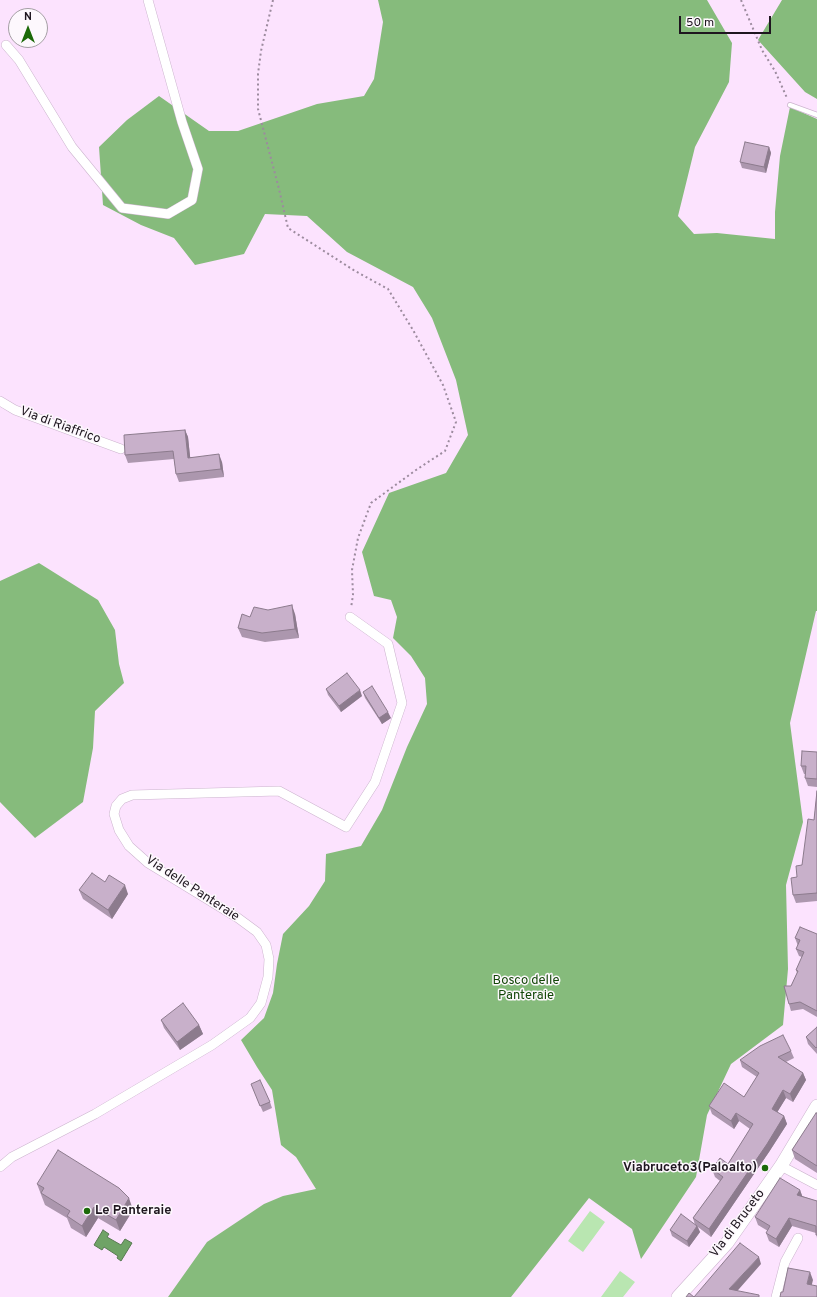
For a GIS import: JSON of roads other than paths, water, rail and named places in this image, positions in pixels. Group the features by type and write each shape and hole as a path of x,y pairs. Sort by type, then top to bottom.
{"main road":[{"name":"Via di Bruceto","path":"678,1297 727,1243 781,1166 817,1106"}],"street":[{"path":"6,45 19,60 72,147 122,208 168,214 192,200 198,169 180,115 148,0"},
{"name":"Via di Riaffrico","path":"0,401 14,410 121,449"},
{"name":"Via delle Panteraie","path":"0,1167 12,1157 24,1150 95,1114 212,1045 250,1018 261,1003 268,977 269,959 266,944 257,932 238,918 148,863 129,846 119,830 114,814 116,806 122,799 132,795 279,791 346,826 375,782 402,703 388,644 350,617"},
{"path":"781,1166 817,1185"},
{"path":"776,1297 785,1262 798,1238"}],"lane":[{"path":"790,105 817,115"}],"place":[{"name":"Viabruceto3(Paloalto)","path":"765,1168"},
{"name":"Le Panteraie","path":"87,1211"}],"park label":[{"name":"Bosco delle Panteraie","path":"526,988"}]}
